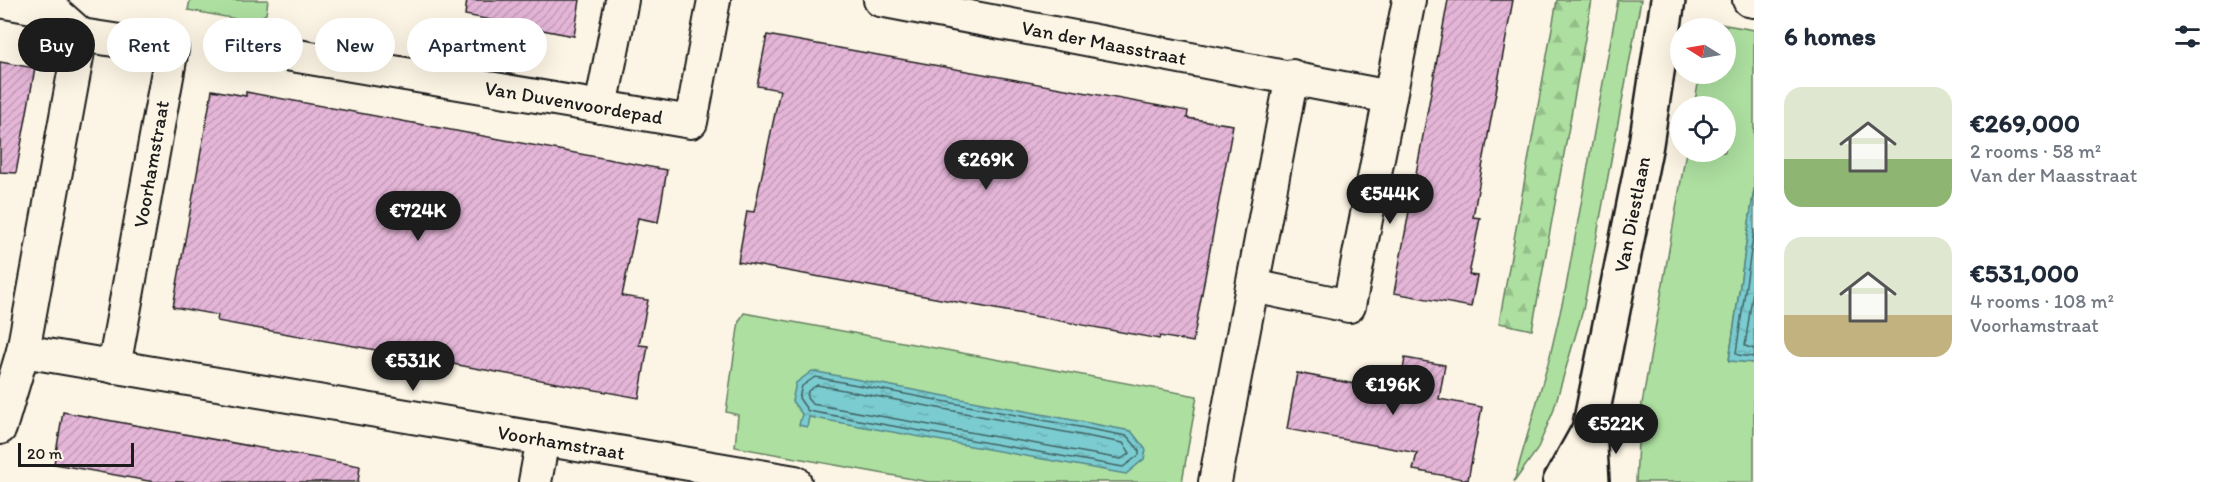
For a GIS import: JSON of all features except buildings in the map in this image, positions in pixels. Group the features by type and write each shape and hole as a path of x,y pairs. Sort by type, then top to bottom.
{"street":[{"path":"601,107 622,0"},
{"name":"Van Duvenvoordepad","path":"303,57 691,122 714,0"},
{"name":"Van der Maasstraat","path":"880,0 1292,76 1390,97"},
{"path":"1253,286 1349,306 1409,0"},
{"name":"Van Diestlaan","path":"1592,482 1589,430 1646,144 1668,0"},
{"path":"1749,0 1754,1"},
{"path":"0,1 54,11 62,18"},
{"name":"Voorhamstraat","path":"95,37 172,50 114,367"},
{"path":"0,428 23,351 74,72"},
{"path":"1215,482 1292,76"},
{"name":"Voorhamstraat","path":"23,351 795,482"},
{"name":"Van Diestlaan","path":"1560,482 1589,430"},
{"path":"535,482 543,439"}],"green space":[{"path":"190,0 268,0 266,14 259,18 231,18 188,10"},
{"path":"1557,0 1592,0 1532,330 1499,323"},
{"path":"1618,0 1641,0 1583,310 1553,412 1537,450 1514,482 1549,360 1566,287"},
{"path":"1736,27 1754,30 1754,189 1729,360 1754,363 1754,482 1636,482 1639,421 1684,162 1736,162 1736,96 1696,96 1698,84 1736,84"},
{"path":"744,313 1197,396 1182,482 929,482 735,447 738,415 726,412 739,321"}],"water":[{"path":"1754,189 1754,363 1729,361"},
{"path":"812,371 1131,431 1146,450 1144,459 1126,474 809,417 807,427 799,425 802,414 792,401 796,383"}]}
